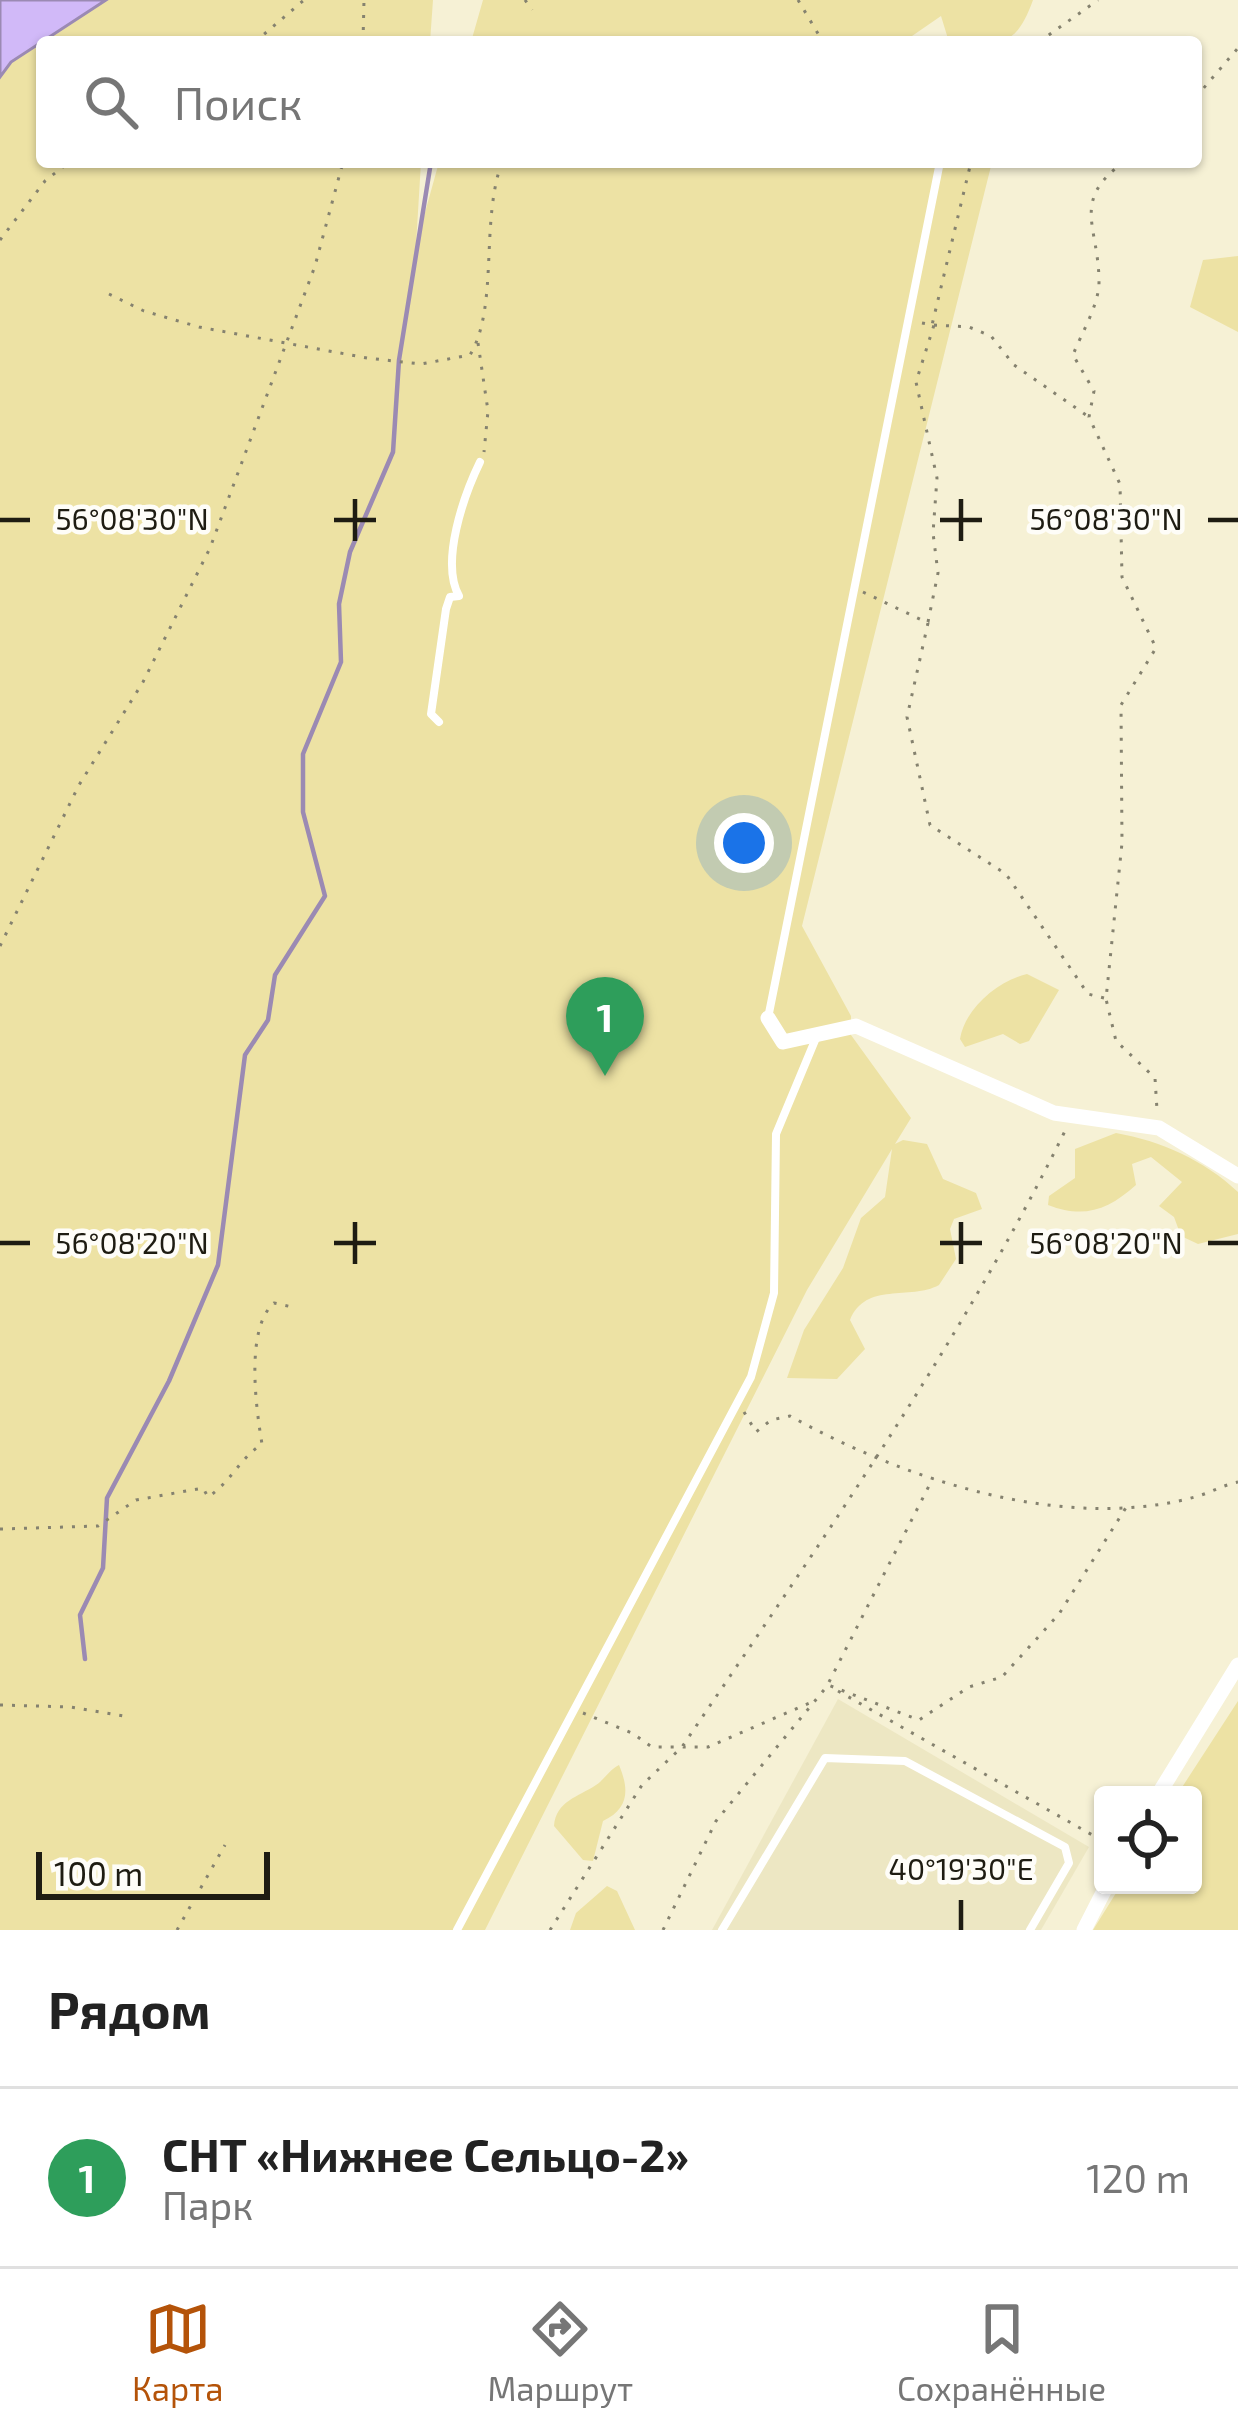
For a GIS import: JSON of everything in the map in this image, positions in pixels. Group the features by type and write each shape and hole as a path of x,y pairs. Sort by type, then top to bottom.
{"street":[{"path":"768,1018 783,1042 816,1037 836,1027 856,1027 1054,1113 1159,1128 1238,1176"},
{"path":"1164,1786 1238,1665"},
{"path":"1084,1930 1102,1894"}],"lane":[{"path":"768,1018 939,168"},
{"path":"439,722 431,714 446,609 450,597 460,596 451,581 459,524 480,462"},
{"path":"457,1930 751,1377 774,1294 776,1133 816,1037"},
{"path":"722,1930 825,1759 905,1761 1065,1846 1069,1863 1030,1930"}],"path":[{"path":"262,36 304,0"},
{"path":"363,36 364,0"},
{"path":"525,0 532,10"},
{"path":"798,0 819,36"},
{"path":"1047,36 1098,0"},
{"path":"1202,90 1238,47"},
{"path":"0,239 45,181 61,168"},
{"path":"0,946 80,785 142,682 210,548 315,266 341,168"},
{"path":"480,462 489,438 478,341 486,302 487,235 501,168"},
{"path":"970,168 916,382 937,478 933,532 938,573 907,717 930,825 1006,874 1088,994 1106,999"},
{"path":"1089,417 1094,391 1073,355 1100,287 1089,201 1101,179 1116,168"},
{"path":"109,294 199,327 422,364 470,355 478,341"},
{"path":"908,321 969,327 991,336 1014,365 1089,417 1120,484 1122,577 1156,648 1121,705 1122,843 1106,999 1116,1041 1155,1078 1159,1128"},
{"path":"857,590 928,623"},
{"path":"550,1930 642,1785 682,1747 874,1461 1030,1202 1072,1115"},
{"path":"0,1529 98,1526 136,1500 203,1488 208,1498 229,1484 244,1456 262,1444 254,1398 260,1320 274,1304 297,1308"},
{"path":"739,1399 756,1432 771,1420 790,1416 874,1461 1017,1502 1127,1505 1194,1498 1238,1482"},
{"path":"664,1930 716,1821 828,1684 933,1478"},
{"path":"828,1684 919,1720 969,1687 1002,1677 1059,1614 1127,1505"},
{"path":"828,1684 1094,1836"},
{"path":"574,1709 632,1733 652,1747 708,1747 814,1701"},
{"path":"0,1706 71,1707 129,1717"},
{"path":"177,1930 225,1845"}],"shaded area":[{"path":"0,0 106,0 51,36 36,36 36,46 11,62 0,77"},
{"path":"106,0 433,0 430,36 50,36"},
{"path":"483,0 1033,0 1012,36 947,36 941,16 912,36 473,36"},
{"path":"36,45 36,168 421,168 416,245 437,168 991,168 802,926 851,1016 851,1035 911,1118 895,1144 903,1140 927,1144 943,1179 976,1193 982,1209 954,1219 950,1229 956,1259 939,1285 878,1296 857,1308 850,1320 865,1349 837,1379 787,1378 804,1330 843,1268 861,1218 885,1197 892,1149 807,1290 485,1930 0,1930 0,77 10,62"},
{"path":"1238,256 1238,332 1190,307 1203,260"},
{"path":"1027,974 1059,990 1029,1041 1020,1044 1003,1034 965,1047 960,1039 963,1028 976,1007 994,989"},
{"path":"1116,1133 1181,1154 1225,1181 1238,1192 1238,1234 1198,1244 1181,1236 1174,1217 1159,1206 1182,1182 1151,1157 1132,1164 1136,1185 1116,1201 1084,1211 1048,1205 1049,1196 1075,1178 1075,1149"},
{"path":"838,1699 1089,1847 1041,1930 712,1930"},
{"path":"1238,1701 1238,1930 1093,1930 1115,1894 1202,1894 1202,1786 1183,1786"},
{"path":"619,1765 625,1783 622,1805 603,1821 593,1861 583,1860 554,1826 556,1818 563,1805"},
{"path":"607,1886 617,1891 635,1930 570,1930 576,1913"}],"waterway":[{"path":"85,1659 80,1615 103,1568 107,1498 169,1381 218,1265 245,1055 268,1020 275,975 325,896 303,812 303,754 341,662 339,604 350,552 393,452 399,360 430,168"}],"place":[{"name":"СНТ «Нижнее Сельцо-2»","path":"605,1076"}]}
